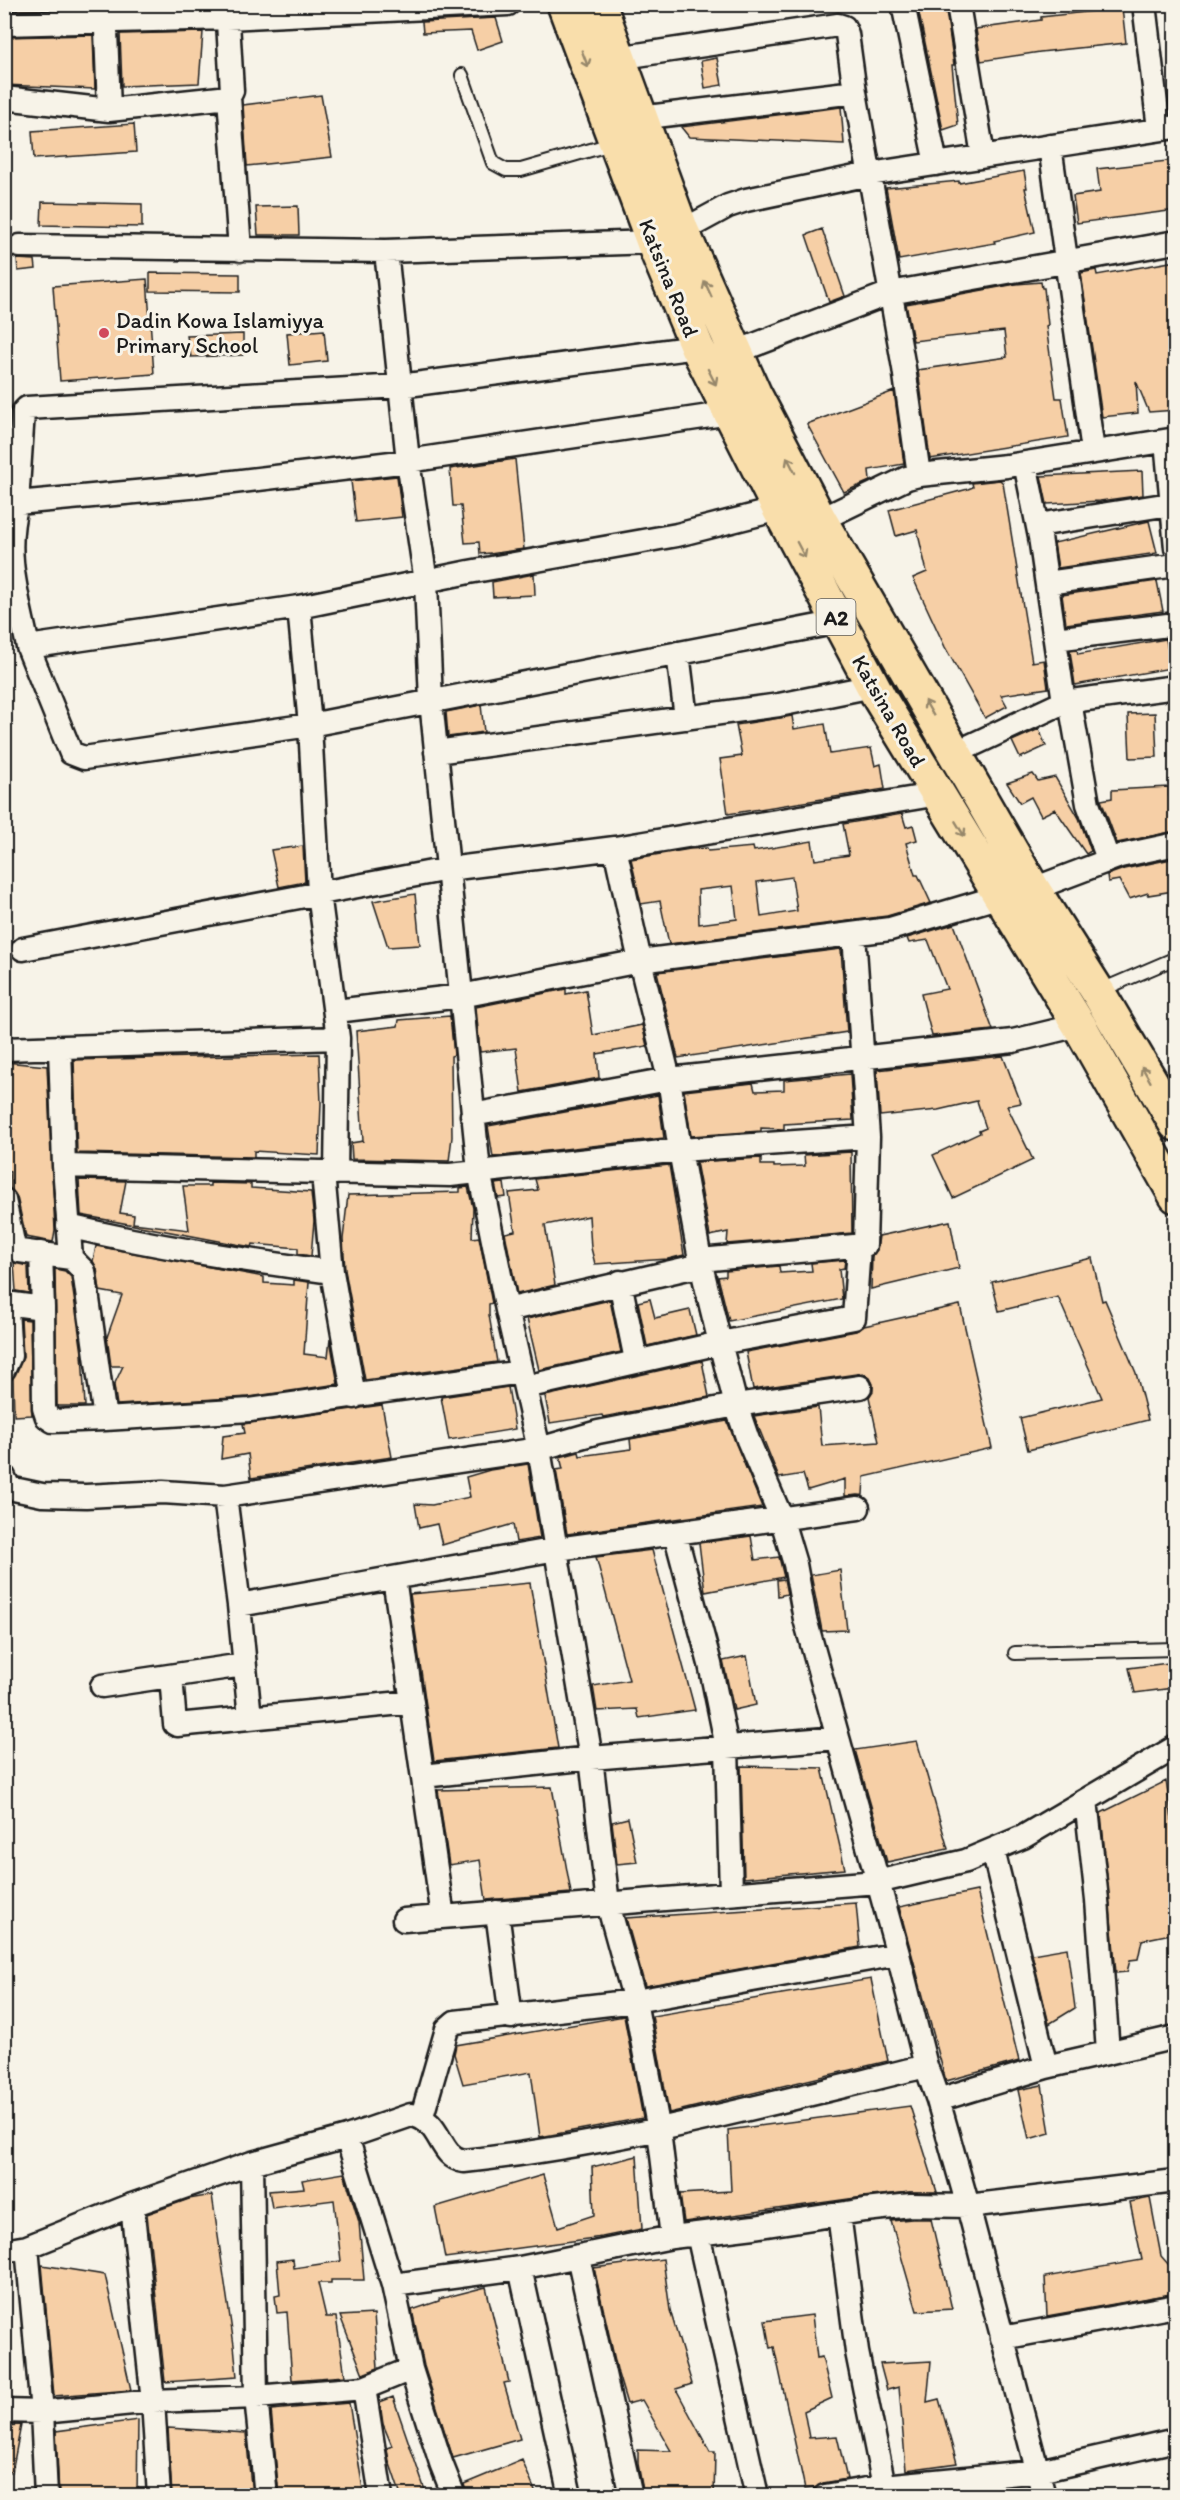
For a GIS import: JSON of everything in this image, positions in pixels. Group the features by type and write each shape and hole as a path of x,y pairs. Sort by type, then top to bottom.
{"highway":[{"name":"Katsina Road","path":"564,4 616,143 667,236 736,352 754,393 820,520 1033,889 1098,992 1176,1124"},
{"name":"Katsina Road","path":"599,4 639,118 667,236 697,347 779,509 873,686 1079,1025 1176,1196"}],"street":[{"path":"4,24 106,14 508,4"},
{"path":"903,4 936,164"},
{"path":"958,4 983,156"},
{"path":"20,246 386,251 667,236 728,206 746,200 870,174 1168,128 1144,4"},
{"path":"227,11 232,91 229,97 240,250"},
{"path":"106,14 109,110"},
{"path":"617,58 838,25 844,27 904,368 919,475"},
{"path":"639,118 855,92"},
{"path":"4,98 109,110 229,97"},
{"path":"1050,146 1093,451"},
{"path":"736,352 890,293 1176,242"},
{"path":"386,251 408,461 426,582 431,701 479,1171 507,1310 539,1449 591,1758 608,1904 635,2001 660,2131 672,2237"},
{"path":"697,347 399,386 27,408 23,412 17,503 12,521 11,568 28,647 70,753 84,758 310,725 839,622"},
{"path":"17,503 200,486 408,461 730,413"},
{"path":"820,520 907,478 919,475 1025,463 1171,440 1170,504 1175,535"},
{"path":"1025,463 1038,525 1055,639 1088,804 1108,859"},
{"path":"1038,525 1170,504"},
{"path":"28,647 299,607 469,572 677,535 779,509"},
{"path":"1047,583 1176,565"},
{"path":"299,607 310,725 319,893 338,1038 330,1173 332,1272 354,1396"},
{"path":"1055,639 1176,624"},
{"path":"678,653 686,718"},
{"path":"436,752 779,705 873,686"},
{"path":"955,753 1067,702 1176,687"},
{"path":"23,949 448,869 615,848 939,794"},
{"path":"1033,889 1108,859 1176,844"},
{"path":"615,848 669,1079 701,1262 736,1405 748,1440 781,1517 795,1564 805,1619 898,1954 926,2066 968,2206 1044,2496"},
{"path":"336,1011 461,996 640,962 890,928 1001,897"},
{"path":"854,934 868,1137 865,1245"},
{"path":"472,1116 669,1079 1013,1041 1079,1025"},
{"path":"4,1049 338,1038"},
{"path":"60,1048 70,1258"},
{"path":"64,1166 450,1174 680,1150 868,1137"},
{"path":"4,1200 14,1247 20,1251 70,1258 84,1271 105,1419"},
{"path":"68,1226 206,1254 332,1272"},
{"path":"507,1310 701,1262 865,1245"},
{"path":"41,1253 44,1408 47,1417 53,1421 250,1410 354,1396 523,1380 854,1318 860,1247 865,1245"},
{"path":"620,1282 636,1360"},
{"path":"4,1369 10,1356 7,1310 13,1304 43,1308"},
{"path":"4,1477 9,1488 42,1495 86,1496 163,1492 225,1496 539,1449 598,1432 736,1405 860,1387"},
{"path":"225,1496 250,1718"},
{"path":"239,1605 557,1549 858,1508"},
{"path":"675,1533 710,1664 727,1747 731,1893"},
{"path":"394,1578 443,1917"},
{"path":"102,1686 243,1665"},
{"path":"171,1676 176,1725 412,1702"},
{"path":"423,1776 591,1758 838,1738"},
{"path":"404,1920 877,1882 966,1862 1023,1837 1176,1747"},
{"path":"1086,1800 1097,1900 1108,2052"},
{"path":"993,1850 1046,2067"},
{"path":"497,1912 511,2017"},
{"path":"422,2116 447,2029 455,2022 635,2001 898,1954"},
{"path":"938,2100 1046,2067 1176,2037"},
{"path":"46,2496 42,2412 16,2249 252,2163 347,2137 411,2115 422,2116 432,2125 455,2160 464,2161 527,2155 660,2131 926,2066"},
{"path":"347,2137 393,2285 411,2369 454,2496"},
{"path":"252,2163 256,2397 266,2496"},
{"path":"393,2285 520,2268 672,2237 839,2214 911,2205 968,2206 1176,2181"},
{"path":"132,2205 153,2401 159,2496"},
{"path":"839,2214 857,2352 885,2486"},
{"path":"698,2234 757,2496"},
{"path":"578,2256 631,2496"},
{"path":"520,2268 570,2496"},
{"path":"1002,2338 1176,2306"},
{"path":"4,2411 42,2412 153,2401 256,2397 364,2388 411,2369"},
{"path":"364,2388 381,2496"},
{"path":"825,2496 885,2486 946,2488 1039,2471 1176,2440"}],"lane":[{"path":"462,75 493,163 506,170 521,170 616,143"},
{"path":"1098,992 1176,958"},
{"path":"1015,1653 1176,1649"}],"building":[{"path":"4,4 92,4 92,8 4,10"},
{"path":"917,4 945,4 954,65 952,65 958,125 943,130"},
{"path":"1122,8 1126,43 981,61 976,29 1041,20 1041,17"},
{"path":"496,18 503,41 477,50 471,31 423,33 422,22"},
{"path":"203,32 199,83 122,86 120,34"},
{"path":"93,35 95,89 4,85 4,37"},
{"path":"717,58 722,85 705,88 701,61"},
{"path":"321,95 332,157 247,166 243,105"},
{"path":"841,107 844,144 689,137 681,127"},
{"path":"134,124 136,152 34,159 32,131"},
{"path":"1176,160 1176,210 1077,223 1073,196 1100,192 1097,169"},
{"path":"1024,171 1027,188 1025,188 1035,232 994,241 995,243 899,260 886,188 959,181 959,183"},
{"path":"42,202 142,204 142,227 41,225"},
{"path":"298,206 299,235 258,235 256,207"},
{"path":"822,229 845,296 829,302 806,235"},
{"path":"17,259 35,260 36,269 18,271"},
{"path":"1176,261 1176,410 1149,412 1136,381 1138,413 1102,417 1081,273 1096,270 1097,275"},
{"path":"150,273 240,274 240,292 150,291"},
{"name":"Dadin Kowa Islamiyya Primary School","path":"147,279 154,374 60,381 53,286"},
{"path":"1041,282 1044,288 1048,325 1046,326 1056,398 1062,398 1068,437 930,459 918,370 1007,357 1004,331 913,341 906,304 1016,284"},
{"path":"324,330 327,361 290,365 287,333"},
{"path":"243,334 243,355 191,357 187,336"},
{"path":"894,391 904,464 869,470 870,481 844,492 807,424"},
{"path":"515,459 524,549 480,554 479,542 465,543 461,506 453,506 450,469"},
{"path":"1142,471 1143,495 1100,501 1047,504 1041,476"},
{"path":"397,476 402,517 356,522 351,481"},
{"path":"1000,480 1003,483 1032,662 1044,660 1048,688 1001,695 1007,706 985,718 945,647 913,578 927,572 917,530 896,536 889,510 968,489 973,487 972,483"},
{"path":"1149,521 1157,553 1058,568 1054,543"},
{"path":"534,574 535,595 493,597 492,582"},
{"path":"1157,581 1163,611 1066,624 1062,595"},
{"path":"1166,639 1171,668 1075,685 1070,651 1077,650 1078,654"},
{"path":"481,705 484,732 448,737 446,712"},
{"path":"1155,713 1157,757 1130,758 1128,714"},
{"path":"792,716 794,729 825,724 830,754 871,748 875,766 881,764 885,789 728,814 720,759 742,756 736,725"},
{"path":"1039,729 1046,746 1020,758 1012,741"},
{"path":"1033,774 1038,781 1055,777 1079,818 1091,851 1086,854 1055,809 1041,816 1031,797 1020,803 1007,783"},
{"path":"1169,787 1169,796 1176,795 1176,831 1117,843 1101,800 1112,798 1112,790"},
{"path":"902,814 906,827 913,825 917,840 906,843 915,875 918,875 931,903 887,916 669,944 660,901 641,904 631,859 690,849 707,848 708,851 753,847 754,851 812,841 815,860 849,855 843,824","holes":["792,877 797,911 761,917 757,882","733,886 737,919 699,924 698,890"]},
{"path":"303,846 305,882 279,887 271,850"},
{"path":"1176,858 1176,865 1170,866 1173,891 1148,895 1148,893 1129,899 1119,880 1108,882 1107,875 1124,869"},
{"path":"415,894 420,945 388,947 373,901"},
{"path":"954,924 993,1030 932,1036 921,994 947,989 928,940 909,943 907,938"},
{"path":"841,949 847,1032 678,1058 657,972"},
{"path":"566,989 566,994 586,990 593,1035 642,1025 647,1046 597,1054 599,1078 522,1092 516,1048 480,1052 476,1007"},
{"path":"450,1016 454,1055 451,1056 452,1137 449,1161 352,1159 351,1143 363,1141 356,1031 398,1026 399,1020"},
{"path":"319,1054 321,1103 319,1155 254,1151 254,1157 77,1153 74,1060"},
{"path":"1003,1056 1021,1103 1007,1106 1033,1160 953,1198 933,1155 986,1128 977,1101 938,1110 880,1116 877,1070"},
{"path":"5,1062 47,1066 55,1230 53,1242 26,1237 17,1197 10,1188 10,1172 4,1171"},
{"path":"850,1074 853,1120 784,1124 784,1129 761,1128 761,1131 691,1136 684,1091 753,1083 755,1091 784,1090 784,1080"},
{"path":"658,1095 664,1138 493,1157 488,1126"},
{"path":"851,1152 852,1233 727,1244 728,1232 710,1236 696,1162 761,1158 761,1165 805,1166 804,1155"},
{"path":"669,1165 684,1255 668,1259 595,1264 591,1248 589,1216 545,1225 555,1285 517,1294 505,1233 515,1231 509,1193 538,1190 535,1179"},
{"path":"79,1180 126,1181 120,1213 134,1215 133,1223 189,1230 183,1186 210,1186 210,1183 251,1184 251,1188 311,1192 314,1221 311,1256 298,1254 298,1248 253,1244 252,1247 81,1215"},
{"path":"504,1183 506,1197 498,1198 495,1184"},
{"path":"468,1187 473,1208 472,1238 479,1237 492,1303 489,1304 489,1315 497,1362 365,1380 345,1270 343,1239 348,1195 460,1192 460,1188"},
{"path":"950,1221 959,1268 871,1289 872,1256 877,1250 879,1236"},
{"path":"96,1246 264,1277 264,1283 294,1285 294,1280 309,1282 304,1354 328,1357 330,1339 338,1384 249,1397 117,1405 114,1385 123,1366 111,1366 107,1337 122,1295 100,1291 97,1269 93,1261"},
{"path":"1092,1258 1102,1301 1105,1300 1136,1373 1148,1420 1028,1450 1020,1418 1102,1398 1058,1297 999,1311 992,1282"},
{"path":"845,1260 844,1268 839,1269 842,1299 729,1321 718,1277 726,1276 726,1271 779,1266 780,1273 812,1271 811,1263"},
{"path":"14,1263 28,1266 29,1293 16,1291"},
{"path":"55,1269 65,1271 71,1277 82,1353 85,1406 57,1406"},
{"path":"650,1299 655,1318 690,1310 696,1335 647,1346 638,1302"},
{"path":"610,1300 621,1352 539,1370 527,1319"},
{"path":"960,1305 992,1448 864,1477 863,1495 845,1496 845,1479 808,1490 803,1474 779,1478 754,1416 818,1407 822,1446 879,1442 869,1397 873,1391 873,1384 870,1378 863,1373 753,1389 746,1352 856,1331 864,1326"},
{"path":"21,1319 30,1320 32,1415 14,1416 13,1378 23,1356"},
{"path":"702,1361 709,1397 603,1417 602,1415 550,1423 545,1396"},
{"path":"508,1387 515,1429 449,1440 441,1397"},
{"path":"382,1405 392,1457 251,1478 248,1454 221,1459 223,1436 245,1433 243,1424"},
{"path":"727,1421 762,1507 567,1534 556,1470 563,1469 560,1457 579,1452 580,1456 631,1449 630,1439"},
{"path":"528,1464 540,1538 516,1542 513,1524 442,1545 437,1524 419,1528 415,1504 432,1505 470,1497 466,1477 490,1470"},
{"path":"751,1536 755,1560 779,1557 784,1577 705,1592 699,1543"},
{"path":"652,1550 695,1710 639,1718 637,1709 597,1711 593,1686 629,1680 596,1557"},
{"path":"840,1570 847,1630 822,1631 811,1575"},
{"path":"784,1579 787,1594 778,1596 777,1580"},
{"path":"530,1583 558,1748 434,1761 410,1594"},
{"path":"747,1656 756,1705 734,1710 723,1661"},
{"path":"1176,1662 1176,1682 1172,1682 1173,1688 1135,1693 1129,1668"},
{"path":"917,1741 948,1849 887,1862 855,1750"},
{"path":"741,1766 822,1768 845,1869 744,1878"},
{"path":"1166,1781 1176,1846 1176,1933 1142,1940 1138,1959 1130,1960 1127,1972 1116,1973 1101,1813"},
{"path":"552,1787 571,1893 486,1900 480,1860 449,1865 438,1790"},
{"path":"628,1818 637,1862 617,1864 612,1822"},
{"path":"977,1891 1019,2061 946,2081 899,1907"},
{"path":"856,1903 860,1947 645,1986 626,1918"},
{"path":"1067,1948 1075,2008 1049,2024 1032,1954"},
{"path":"871,1979 888,2061 669,2113 652,2016"},
{"path":"624,2016 643,2118 540,2137 531,2072 463,2084 454,2054 456,2045"},
{"path":"1042,2085 1050,2133 1029,2139 1018,2090"},
{"path":"910,2106 937,2192 910,2192 863,2197 684,2222 680,2194 731,2191 728,2130"},
{"path":"637,2156 642,2229 602,2237 445,2258 435,2207 543,2175 558,2227 594,2215 592,2167"},
{"path":"344,2173 359,2222 364,2280 331,2280 331,2283 318,2283 326,2317 336,2317 345,2376 292,2380 287,2312 277,2313 275,2296 280,2295 277,2261 293,2259 294,2268 341,2261 334,2200 272,2208 269,2191 304,2188 302,2180"},
{"path":"212,2195 237,2377 165,2382 147,2214 189,2199"},
{"path":"1150,2198 1161,2256 1176,2273 1176,2293 1047,2316 1045,2277 1142,2260 1130,2202"},
{"path":"931,2219 952,2309 917,2311 891,2221"},
{"path":"663,2259 670,2310 692,2384 676,2389 710,2452 715,2452 714,2496 644,2496 638,2464 638,2450 671,2451 642,2400 627,2404 594,2268"},
{"path":"42,2265 105,2275 131,2390 54,2396"},
{"path":"486,2287 509,2382 504,2383 520,2439 453,2458 424,2366 412,2310 439,2301 439,2299"},
{"path":"374,2314 378,2368 363,2374 340,2316"},
{"path":"812,2315 817,2358 822,2357 832,2398 804,2411 809,2438 837,2436 847,2479 805,2489 774,2347 770,2348 765,2321"},
{"path":"931,2361 927,2402 939,2399 957,2463 906,2470 899,2387 887,2390 880,2364"},
{"path":"379,2396 380,2402 393,2397 427,2496 401,2496 389,2461 387,2448 392,2446 383,2424"},
{"path":"349,2403 364,2496 279,2496 271,2410"},
{"path":"138,2420 137,2496 59,2496 56,2431"},
{"path":"21,2425 12,2472 4,2471 4,2426"},
{"path":"168,2428 246,2433 252,2496 172,2496"},
{"path":"522,2460 537,2496 467,2496 464,2484"}],"place":[{"name":"Dadin Kowa Islamiyya Primary School","path":"104,333"}]}
